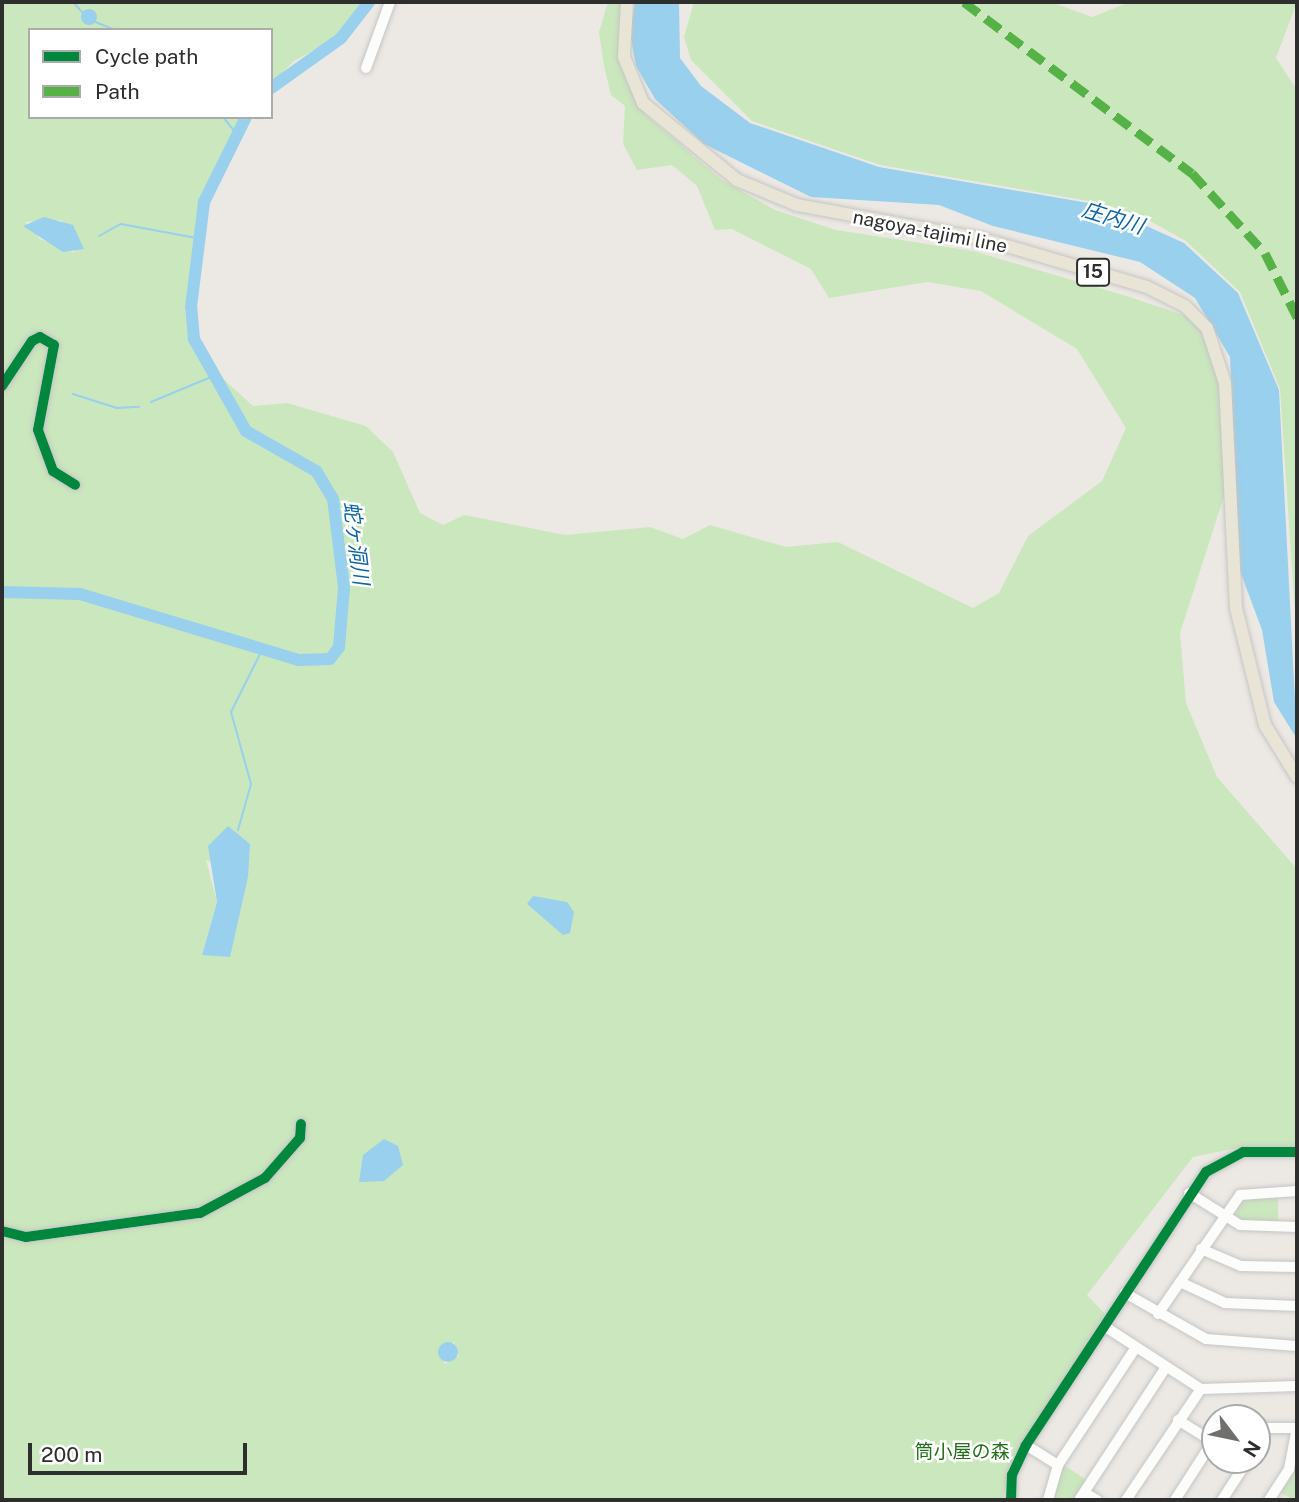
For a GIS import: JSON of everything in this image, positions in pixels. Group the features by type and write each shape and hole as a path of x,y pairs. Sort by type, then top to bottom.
{"main road":[{"name":"nagoya-tajimi line","path":"627,2 624,57 643,103 737,180 797,205 984,239 1147,287 1185,306 1207,328 1225,383 1236,608 1265,725 1297,777"}],"street":[{"path":"366,68 390,2"},
{"path":"2,386 32,341 54,345 38,430 53,471 75,485"},
{"path":"2,1231 26,1237 200,1213 265,1178 300,1138 301,1124"},
{"path":"1011,1500 1012,1475 1026,1445 1189,1194 1230,1156 1297,1152"},
{"path":"1158,1314 1223,1215 1240,1195 1254,1190 1297,1191"},
{"path":"1189,1194 1248,1227 1297,1227"},
{"path":"1201,1249 1241,1266 1297,1267"},
{"path":"1180,1282 1225,1303 1297,1306"},
{"path":"1125,1293 1158,1314 1222,1343 1297,1346"},
{"path":"1104,1326 1200,1389 1297,1386"},
{"path":"1048,1500 1058,1465 1136,1347"},
{"path":"1097,1500 1082,1497 1166,1367"},
{"path":"1126,1500 1200,1389"},
{"path":"1178,1420 1201,1433"},
{"path":"1269,1500 1289,1469 1296,1428 1271,1428"},
{"path":"1026,1445 1058,1465"},
{"path":"1175,1500 1201,1460"},
{"path":"1222,1500 1239,1474"}],"green space":[{"name":"筒小屋の森","path":"2,2 364,2 338,37 294,61 273,82 273,28 28,28 28,119 242,119 201,197 185,308 195,353 253,406 287,403 366,426 393,452 420,513 443,525 464,515 565,535 650,527 683,539 710,525 786,547 838,542 973,608 999,593 1028,536 1102,481 1126,428 1077,349 981,291 927,282 829,298 811,269 732,229 715,230 697,186 672,165 637,170 623,144 625,106 611,95 604,66 599,32 608,2 621,2 619,60 646,115 722,180 775,210 836,230 973,251 1130,297 1189,317 1210,342 1219,366 1226,490 1180,633 1186,703 1217,777 1297,869 1297,1147 1242,1147 1193,1157 1087,1295 1105,1314 1013,1459 1002,1500 2,1500","holes":["62,220 75,253 40,239 25,222","206,860 248,877 224,956 202,954 217,902","454,1342 459,1356 445,1364 439,1350"]},
{"path":"694,2 1051,2 1092,17 1130,2 1297,2 1276,58 1297,90 1297,643 1280,389 1240,292 1186,241 1141,216 1100,203 880,165 752,121 691,60 684,37"},
{"path":"1255,1196 1278,1197 1278,1222 1234,1220 1240,1202"},
{"path":"1297,1459 1297,1500 1294,1500 1281,1493"},
{"path":"1064,1465 1088,1481 1073,1500 1052,1500"}],"water":[{"name":"庄内川","path":"635,2 679,2 680,58 701,86 750,123 879,167 1100,205 1184,243 1238,293 1279,390 1297,739 1274,702 1262,630 1240,571 1230,357 1195,298 1140,262 993,226 939,205 811,197 704,144 655,99 636,66 630,33"},
{"path":"89,9 95,11 95,23 89,25 83,23 81,17 83,11"},
{"path":"44,217 73,225 84,249 63,252 23,226"},
{"path":"228,826 250,844 248,877 230,957 202,955 217,902 208,846"},
{"path":"533,896 567,902 574,912 570,933 563,935 527,904"},
{"path":"384,1139 398,1146 403,1165 384,1181 359,1182 363,1155"},
{"path":"444,1342 452,1342 458,1352 452,1362 444,1362 438,1356 438,1348"}],"waterway":[{"path":"73,2 83,13"},
{"name":"蛇ヶ洞川","path":"273,87 341,38 369,2"},
{"path":"93,21 110,28"},
{"path":"225,119 236,133"},
{"name":"蛇ヶ洞川","path":"2,592 80,594 299,660 330,659 339,647 344,587 333,499 316,471 246,431 194,339 191,307 204,202 245,119"},
{"path":"99,236 121,224 202,239"},
{"path":"151,402 211,377"},
{"path":"73,394 117,408 139,407"},
{"path":"238,830 251,784 231,712 261,652"}],"marked path":[{"path":"964,2 1192,173 1265,253 1297,317"}],"cycle path":[{"path":"2,386 32,341 40,337 54,345 38,430 53,471 75,485"},
{"path":"2,1231 26,1237 200,1213 265,1178 300,1138 301,1124"},
{"path":"1011,1500 1012,1475 1026,1445 1206,1172 1243,1152 1297,1152"}]}
